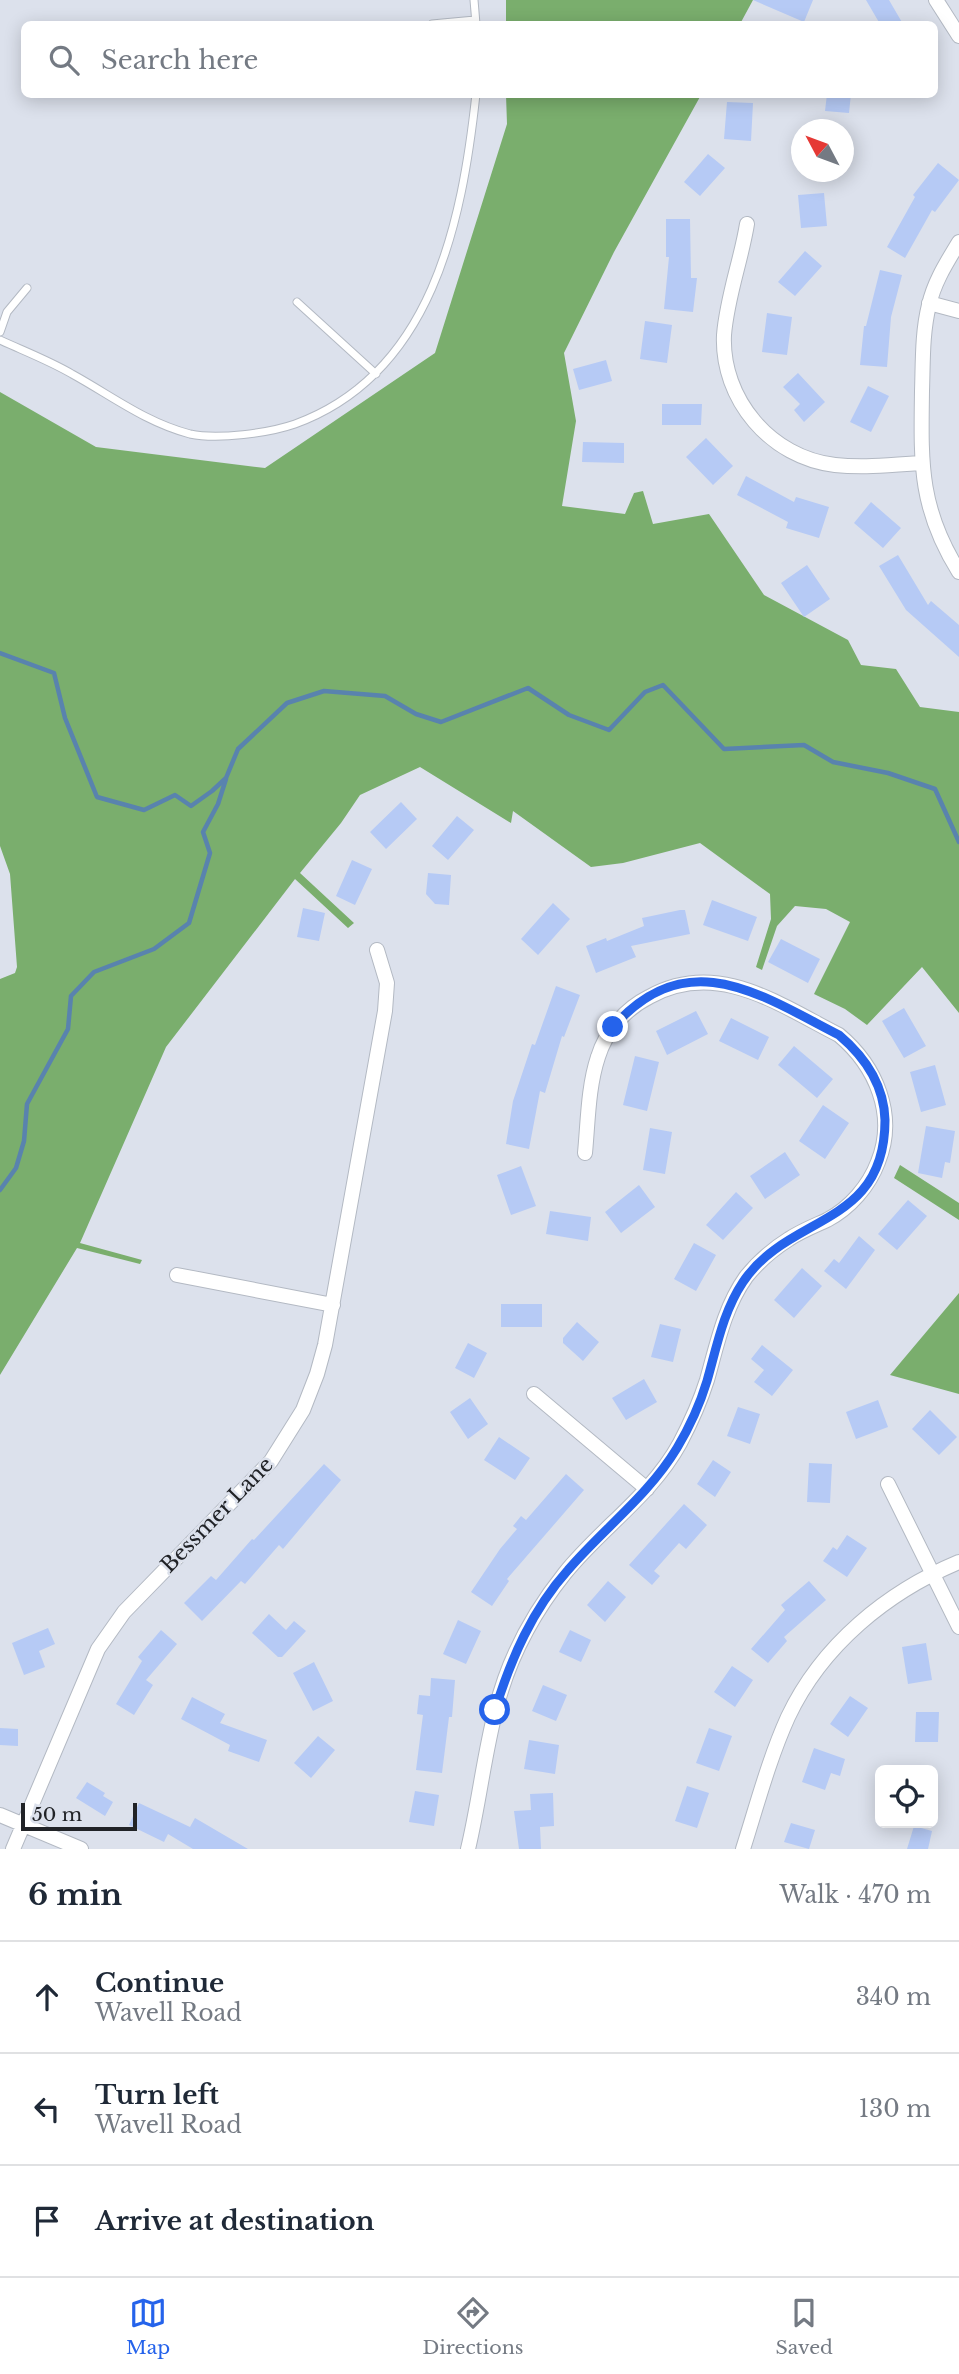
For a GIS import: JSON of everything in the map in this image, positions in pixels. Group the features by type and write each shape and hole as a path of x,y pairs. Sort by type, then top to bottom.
{"street":[{"path":"936,0 959,36"},
{"path":"747,224 726,319 724,349 732,385 751,418 771,438 791,452 813,461 853,466 921,463"},
{"path":"959,242 942,271 929,303 923,335 921,463 924,488 934,526 959,572"},
{"path":"929,303 959,311"},
{"name":"Bessmer Lane","path":"13,1849 98,1649 106,1636 124,1612 256,1478 287,1439 303,1410 317,1374 333,1305 385,1011 387,983 377,950"},
{"path":"468,1849 495,1710 507,1673 524,1635 566,1572 647,1489 668,1461 690,1423 706,1384 724,1317 744,1280 768,1254 798,1234 830,1219 858,1196 869,1180 881,1152 885,1133 884,1111 872,1072 852,1045 839,1035 745,989 714,982 686,983 662,989 639,1002 622,1016 607,1036 593,1073 585,1153"},
{"path":"177,1275 333,1305"},
{"path":"534,1394 647,1489"},
{"path":"888,1484 959,1627"},
{"path":"743,1849 774,1750 790,1714 829,1654 858,1625 899,1592 959,1562"},
{"path":"0,1815 81,1849"}],"lane":[{"path":"474,0 475,21"},
{"path":"0,340 71,373 135,413 192,434 234,435 277,430 318,415 355,393 376,374 410,334 445,260 468,166 476,98"},
{"path":"0,332 7,312 27,288"},
{"path":"297,302 376,374"}],"green space":[{"path":"506,0 753,0 742,21 506,21"},
{"path":"506,98 699,98 614,252 564,353 576,421 562,506 625,514 634,493 643,491 653,524 709,514 764,595 848,640 861,665 896,669 920,707 959,712 959,1013 922,967 867,1025 845,1009 814,994 850,922 826,909 795,906 777,926 762,970 756,967 771,919 770,894 700,843 623,863 591,867 513,811 511,823 420,767 360,795 300,873 354,923 348,928 295,879 166,1047 80,1243 142,1260 140,1264 77,1248 0,1375 0,979 15,973 17,967 10,874 0,846 0,392 96,447 265,468 435,353 507,124"},
{"path":"900,1165 959,1203 959,1220 894,1178"},
{"path":"959,1293 959,1394 890,1375"}],"building":[{"path":"753,0 813,0 804,21"},
{"path":"866,0 889,0 901,21 878,21"},
{"path":"827,98 851,98 849,113 825,111"},
{"path":"727,102 753,103 751,141 724,139"},
{"path":"708,154 725,168 700,196 684,182"},
{"path":"938,163 959,180 935,212 932,210 905,258 887,247 915,197 913,195"},
{"path":"824,193 827,226 801,228 798,195"},
{"path":"666,219 690,219 691,278 697,278 693,312 664,309 669,257 666,257"},
{"path":"805,251 822,266 795,296 778,282"},
{"path":"880,270 902,275 891,317 887,367 860,365 864,326"},
{"path":"767,313 792,317 787,355 762,352"},
{"path":"645,321 672,325 667,363 640,359"},
{"path":"606,360 612,381 579,390 573,369"},
{"path":"798,373 825,402 804,422 794,410 800,404 783,387"},
{"path":"868,386 889,396 871,432 850,422"},
{"path":"662,404 702,404 701,425 662,425"},
{"path":"706,438 733,466 713,485 686,457"},
{"path":"583,442 624,443 624,463 582,462"},
{"path":"746,476 794,502 796,497 829,507 819,538 786,528 788,522 737,495"},
{"path":"871,502 901,528 883,548 854,523"},
{"path":"898,555 928,605 931,601 959,625 959,657 906,610 879,566"},
{"path":"807,565 830,599 804,617 781,583"},
{"path":"401,802 417,819 386,849 370,832"},
{"path":"457,816 474,830 448,860 432,846"},
{"path":"352,860 372,869 355,905 336,896"},
{"path":"428,873 451,875 449,905 435,904 426,894"},
{"path":"712,900 757,917 748,941 703,925"},
{"path":"553,903 570,919 538,955 521,939"},
{"path":"303,908 325,913 319,941 297,937"},
{"path":"685,910 690,934 631,946 636,957 596,973 586,946 606,938 607,941 644,926 642,918"},
{"path":"781,939 820,959 808,983 768,962"},
{"path":"556,986 580,995 564,1037 562,1036 545,1093 540,1091 529,1149 506,1144 513,1101 532,1044 535,1045"},
{"path":"904,1008 926,1046 904,1058 882,1021"},
{"path":"696,1011 708,1034 667,1055 656,1031"},
{"path":"731,1018 769,1037 758,1060 719,1041"},
{"path":"794,1046 833,1079 817,1098 778,1065"},
{"path":"635,1056 659,1062 647,1111 623,1105"},
{"path":"935,1065 946,1105 921,1112 910,1072"},
{"path":"823,1105 849,1123 825,1159 799,1141"},
{"path":"926,1126 955,1131 950,1163 945,1162 942,1178 918,1173"},
{"path":"650,1128 672,1132 665,1174 643,1170"},
{"path":"785,1152 800,1175 765,1199 750,1176"},
{"path":"521,1166 536,1206 511,1215 497,1175"},
{"path":"639,1185 655,1207 621,1233 605,1212"},
{"path":"736,1192 753,1208 723,1240 706,1225"},
{"path":"908,1200 927,1216 897,1250 878,1234"},
{"path":"550,1211 591,1217 588,1241 546,1234"},
{"path":"859,1236 875,1250 846,1289 824,1271 834,1259 839,1263"},
{"path":"694,1243 716,1255 696,1291 674,1279"},
{"path":"802,1268 822,1286 794,1318 774,1300"},
{"path":"501,1304 542,1304 542,1327 501,1327"},
{"path":"577,1322 599,1342 583,1361 563,1343 563,1338"},
{"path":"660,1324 681,1329 673,1362 651,1357"},
{"path":"468,1343 487,1353 474,1378 455,1368"},
{"path":"762,1345 793,1370 772,1396 754,1382 764,1370 751,1359"},
{"path":"644,1379 657,1402 626,1420 612,1398"},
{"path":"470,1398 488,1424 468,1439 450,1412"},
{"path":"878,1400 888,1427 856,1439 846,1412"},
{"path":"738,1407 760,1414 750,1444 727,1436"},
{"path":"930,1410 957,1437 939,1455 912,1429"},
{"path":"499,1437 530,1458 515,1480 484,1460"},
{"path":"713,1460 731,1472 715,1497 697,1484"},
{"path":"809,1463 832,1464 830,1503 807,1502"},
{"path":"324,1464 341,1480 283,1549 279,1545 245,1584 241,1581 202,1621 184,1603 211,1576 216,1580"},
{"path":"566,1474 584,1490 507,1579 509,1581 492,1606 471,1592 517,1529 513,1526 521,1516 526,1520"},
{"path":"684,1504 707,1525 686,1549 679,1543 654,1571 660,1576 652,1585 629,1565"},
{"path":"847,1535 867,1548 847,1577 823,1561 833,1547 837,1550"},
{"path":"608,1581 626,1597 605,1622 587,1605"},
{"path":"809,1581 826,1600 784,1637 787,1641 768,1663 751,1649 785,1610 781,1605"},
{"path":"269,1614 286,1630 294,1621 306,1631 282,1657 278,1657 252,1633"},
{"path":"458,1620 481,1631 466,1664 443,1654"},
{"path":"48,1628 55,1644 39,1651 45,1667 24,1675 12,1643"},
{"path":"161,1630 177,1644 146,1680 153,1685 134,1715 116,1704 142,1661 138,1657"},
{"path":"570,1630 591,1640 581,1662 559,1652"},
{"path":"926,1643 932,1680 908,1684 902,1647"},
{"path":"314,1662 333,1701 313,1711 293,1673"},
{"path":"732,1666 753,1680 735,1707 714,1692"},
{"path":"431,1678 455,1680 452,1717 449,1717 442,1773 416,1770 423,1715 417,1714 419,1695 430,1696"},
{"path":"543,1685 567,1695 556,1721 532,1711"},
{"path":"850,1696 868,1708 848,1737 830,1724"},
{"path":"192,1697 225,1714 220,1723 267,1740 259,1762 228,1751 230,1745 181,1719"},
{"path":"916,1712 939,1712 938,1742 915,1742"},
{"path":"0,1728 18,1729 18,1746 0,1745"},
{"path":"709,1728 732,1736 719,1771 696,1763"},
{"path":"318,1736 335,1750 311,1778 294,1763"},
{"path":"529,1740 559,1745 555,1774 524,1769"},
{"path":"814,1748 845,1759 840,1776 831,1773 825,1790 802,1782"},
{"path":"87,1782 105,1793 103,1796 113,1802 105,1816 76,1798"},
{"path":"687,1786 709,1793 697,1828 675,1821"},
{"path":"415,1791 439,1795 434,1826 409,1822"},
{"path":"553,1793 554,1826 540,1827 541,1849 519,1849 514,1811 531,1810 530,1794"},
{"path":"139,1803 190,1827 195,1818 248,1849 193,1849 168,1834 164,1842 129,1825"},
{"path":"791,1823 815,1830 809,1849 784,1842"},
{"path":"913,1828 932,1831 928,1849 907,1849"}],"waterway":[{"path":"0,653 54,673 65,718 97,797 144,810 175,795 191,806 226,778 238,749 287,703 324,691 385,696 416,714 441,722 528,688 569,715 609,730 645,692 663,685 724,749 804,745 833,762 888,773 935,789 959,842"},
{"path":"0,1190 16,1168 24,1141 27,1104 68,1029 71,996 94,972 154,949 189,923 210,853 203,832 218,804 226,779"}],"route":[{"path":"495,1710 507,1673 524,1635 544,1602 588,1547 647,1489 679,1445 706,1384 724,1317 744,1280 768,1254 788,1239 830,1219 858,1196 878,1163 885,1133 880,1093 872,1072 852,1045 839,1035 745,989 699,981 675,985 639,1002 613,1027"}]}
